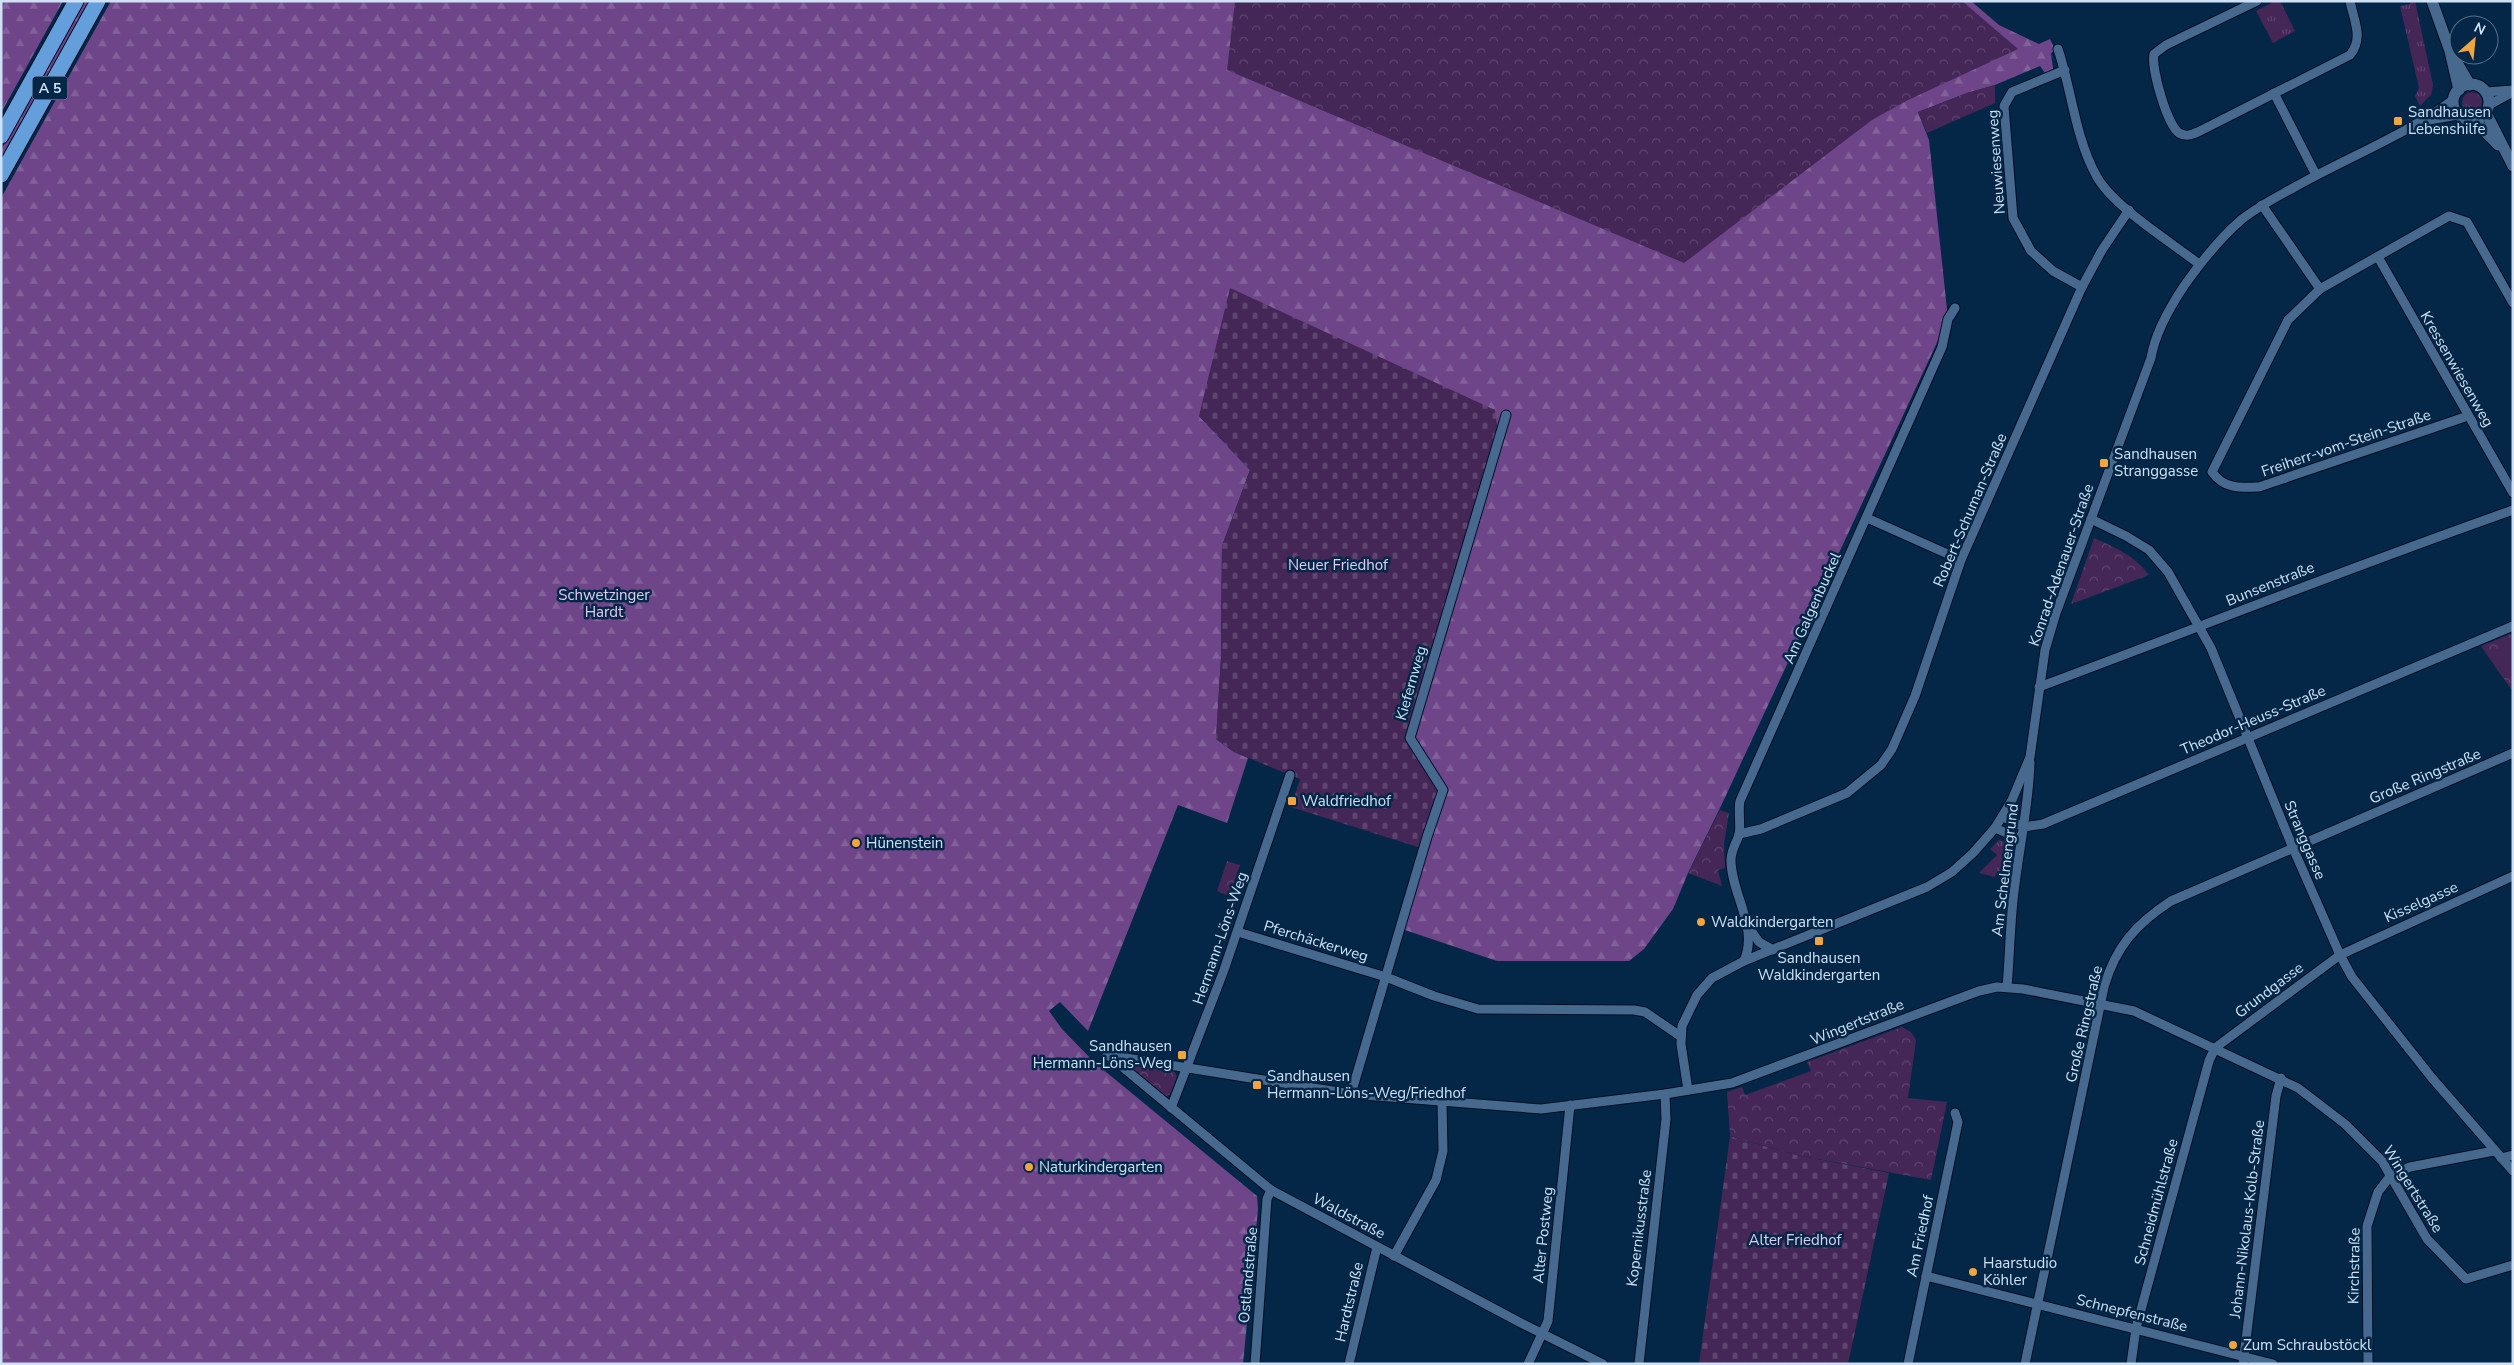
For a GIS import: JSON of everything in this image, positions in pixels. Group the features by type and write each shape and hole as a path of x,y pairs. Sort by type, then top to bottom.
{"highway":[{"name":"A 5","path":"1,136 76,1"},
{"name":"A 5","path":"1,176 98,1"}],"street":[{"path":"2257,1 2158,50 2153,60 2154,70 2172,124 2180,134 2188,136 2350,55 2357,46 2358,37 2350,1"},
{"path":"2432,1 2449,49"},
{"path":"2058,49 2086,152 2098,178 2112,196 2199,264"},
{"path":"2453,65 2459,90"},
{"path":"2458,65 2470,85 2486,92 2513,91"},
{"name":"Neuwiesenweg","path":"2065,70 2012,92 2008,96 2004,106 2008,166 2013,218 2023,240 2031,252 2053,271 2082,287"},
{"path":"2470,85 2459,90 2453,100 2458,114 2468,120 2474,120 2513,91"},
{"path":"2486,92 2487,109 2502,150"},
{"path":"2274,93 2316,175"},
{"name":"Konrad-Adenauer-Straße","path":"1680,1036 1691,1005 1705,986 1720,973 1744,961 1927,887 1952,872 1995,828 2003,817 2030,757 2045,650 2056,613 2150,358 2152,347 2178,295 2199,264 2242,220 2262,205 2316,175 2426,120 2453,100"},
{"name":"Konrad-Adenauer-Straße","path":"2426,120 2458,114"},
{"path":"2474,120 2502,150 2513,166"},
{"path":"2262,205 2320,289"},
{"name":"Robert-Schuman-Straße","path":"1739,834 1761,829 1848,793 1882,765 1905,723 1961,560 2082,287 2102,250 2129,210"},
{"name":"Freiherr-vom-Stein-Straße","path":"2468,416 2259,488 2232,488 2216,478 2212,472 2288,320 2320,289 2363,263 2378,257 2449,216 2467,222 2513,303"},
{"name":"Kressenwiesenweg","path":"2378,257 2513,493"},
{"name":"Am Galgenbuckel","path":"1744,961 1749,945 1747,924 1732,877 1730,859 1739,834 1740,801 1942,347 1948,319 1955,308"},
{"name":"Kiefernweg","path":"1351,1094 1426,837 1443,790 1410,738 1506,416"},
{"name":"Bunsenstraße","path":"2039,687 2200,627 2354,566 2513,510"},
{"path":"1867,518 1961,560"},
{"name":"Stranggasse","path":"2091,519 2126,536 2149,550 2168,572 2211,648 2293,848 2340,955 2352,977 2494,1151 2513,1171"},
{"name":"Theodor-Heuss-Straße","path":"2024,827 2043,824 2513,626"},
{"name":"Große Ringstraße","path":"2025,1364 2100,1005 2108,973 2119,949 2139,925 2171,901 2513,753"},
{"name":"Am Schelmengrund","path":"2008,987 2010,926 2020,839 2024,827 2030,757"},
{"name":"Hermann-Löns-Weg","path":"1171,1108 1188,1068 1238,932 1290,775"},
{"path":"2003,817 2024,827"},
{"path":"1995,828 2020,839"},
{"name":"Kisselgasse","path":"2340,955 2513,876"},
{"name":"Am Galgenbuckel","path":"1747,924 1759,942 1774,950"},
{"name":"Pferchäckerweg","path":"1238,932 1386,977 1434,996 1478,1009 1634,1010 1645,1012 1680,1036"},
{"name":"Grundgasse","path":"2215,1048 2340,955"},
{"name":"Wingertstraße","path":"1107,1055 1351,1094 1541,1109 1665,1094 1732,1083 1969,994 1990,988 2008,987 2134,1012 2281,1078 2298,1088 2345,1124 2382,1161 2427,1239 2466,1279 2513,1266"},
{"path":"1680,1036 1688,1090"},
{"name":"Schneidmühlstraße","path":"2131,1364 2136,1328 2209,1061 2215,1048"},
{"name":"Waldstraße","path":"1107,1055 1271,1190 1603,1364"},
{"name":"Johann-Nikolaus-Kolb-Straße","path":"2243,1360 2276,1096 2281,1078"},
{"name":"Kopernikusstraße","path":"1639,1364 1666,1119 1665,1094"},
{"path":"1394,1256 1436,1180 1443,1151 1442,1102"},
{"name":"Alter Postweg","path":"1528,1364 1548,1321 1570,1104"},
{"name":"Am Friedhof","path":"1908,1364 1958,1122 1955,1113"},
{"path":"2391,1175 2410,1167 2494,1151"},
{"path":"2501,1158 2513,1155"},
{"name":"Kirchstraße","path":"2368,1364 2367,1226 2378,1192 2391,1175"},
{"name":"Ostlandstraße","path":"1255,1364 1268,1199 1271,1190"},
{"name":"Hardtstraße","path":"1349,1364 1377,1247"},
{"name":"Schnepfenstraße","path":"1926,1276 2136,1328 2243,1360 2273,1364"}],"green space":[{"path":"1,1 63,1 1,113"},
{"path":"84,1 90,1 1,161 1,150"},
{"name":"Schwetzinger Hardt","path":"111,1 1971,1 1999,25 2039,44 2050,39 2055,50 2051,53 2053,69 2045,73 2040,66 1995,85 1967,93 1918,112 1929,140 1948,319 1688,873 1673,909 1644,949 1629,961 1497,961 1402,929 1436,807 1408,739 1498,432 1199,416 1250,470 1222,546 1221,658 1216,739 1234,752 1248,758 1227,823 1178,805 1088,1031 1060,1002 1049,1011 1062,1029 1095,1063 1257,1196 1258,1209 1243,1364 1,1364 1,198"},
{"path":"1235,1 1962,1 2018,49 1906,101 1872,120 1684,263 1227,70"},
{"path":"2275,1 2280,1 2295,31 2273,43 2256,11"},
{"path":"2410,1 2415,1 2433,85 2431,95 2420,106 2415,96 2419,88 2400,6 2410,4"},
{"path":"1995,85 1995,103 1927,133 1918,112 1967,93"},
{"path":"2472,92 2479,95 2482,102 2479,109 2472,112 2465,109 2462,102 2465,95"},
{"name":"Neuer Friedhof","path":"1230,288 1495,410 1498,432 1408,738 1442,789 1424,849 1291,807 1300,779 1234,752 1216,739 1221,658 1222,546 1250,470 1199,416"},
{"path":"2094,538 2131,557 2149,575 2071,604"},
{"path":"2513,633 2513,688 2511,689 2481,646"},
{"path":"2513,643 2513,675 2503,678 2486,653"},
{"path":"1720,810 1729,813 1724,844 1725,868 1718,870 1722,886 1688,873"},
{"path":"1999,840 2008,844 2010,848 2010,853 2003,852 2000,875 1996,874 1995,877 1979,873 1997,855 1990,849"},
{"path":"1227,861 1240,865 1229,896 1217,891"},
{"path":"1902,1027 1911,1032 1916,1040 1908,1098 1947,1102 1931,1180 1796,1155 1730,1136 1727,1092 1742,1087 1745,1095 1811,1071 1807,1062"},
{"path":"1121,1061 1173,1070 1177,1076 1171,1094 1164,1097"},
{"name":"Alter Friedhof","path":"1730,1136 1796,1155 1889,1173 1848,1364 1699,1364"}],"place":[{"name":"Sandhausen Lebenshilfe","path":"2398,121"},
{"name":"Sandhausen Stranggasse","path":"2104,463"},
{"name":"Waldfriedhof","path":"1292,801"},
{"name":"Hünenstein","path":"856,843"},
{"name":"Waldkindergarten","path":"1701,922"},
{"name":"Sandhausen Waldkindergarten","path":"1819,941"},
{"name":"Sandhausen Hermann-Löns-Weg","path":"1182,1055"},
{"name":"Sandhausen Hermann-Löns-Weg/Friedhof","path":"1257,1085"},
{"name":"Naturkindergarten","path":"1029,1167"},
{"name":"Haarstudio Köhler","path":"1973,1272"},
{"name":"Zum Schraubstöckl","path":"2233,1345"}]}
